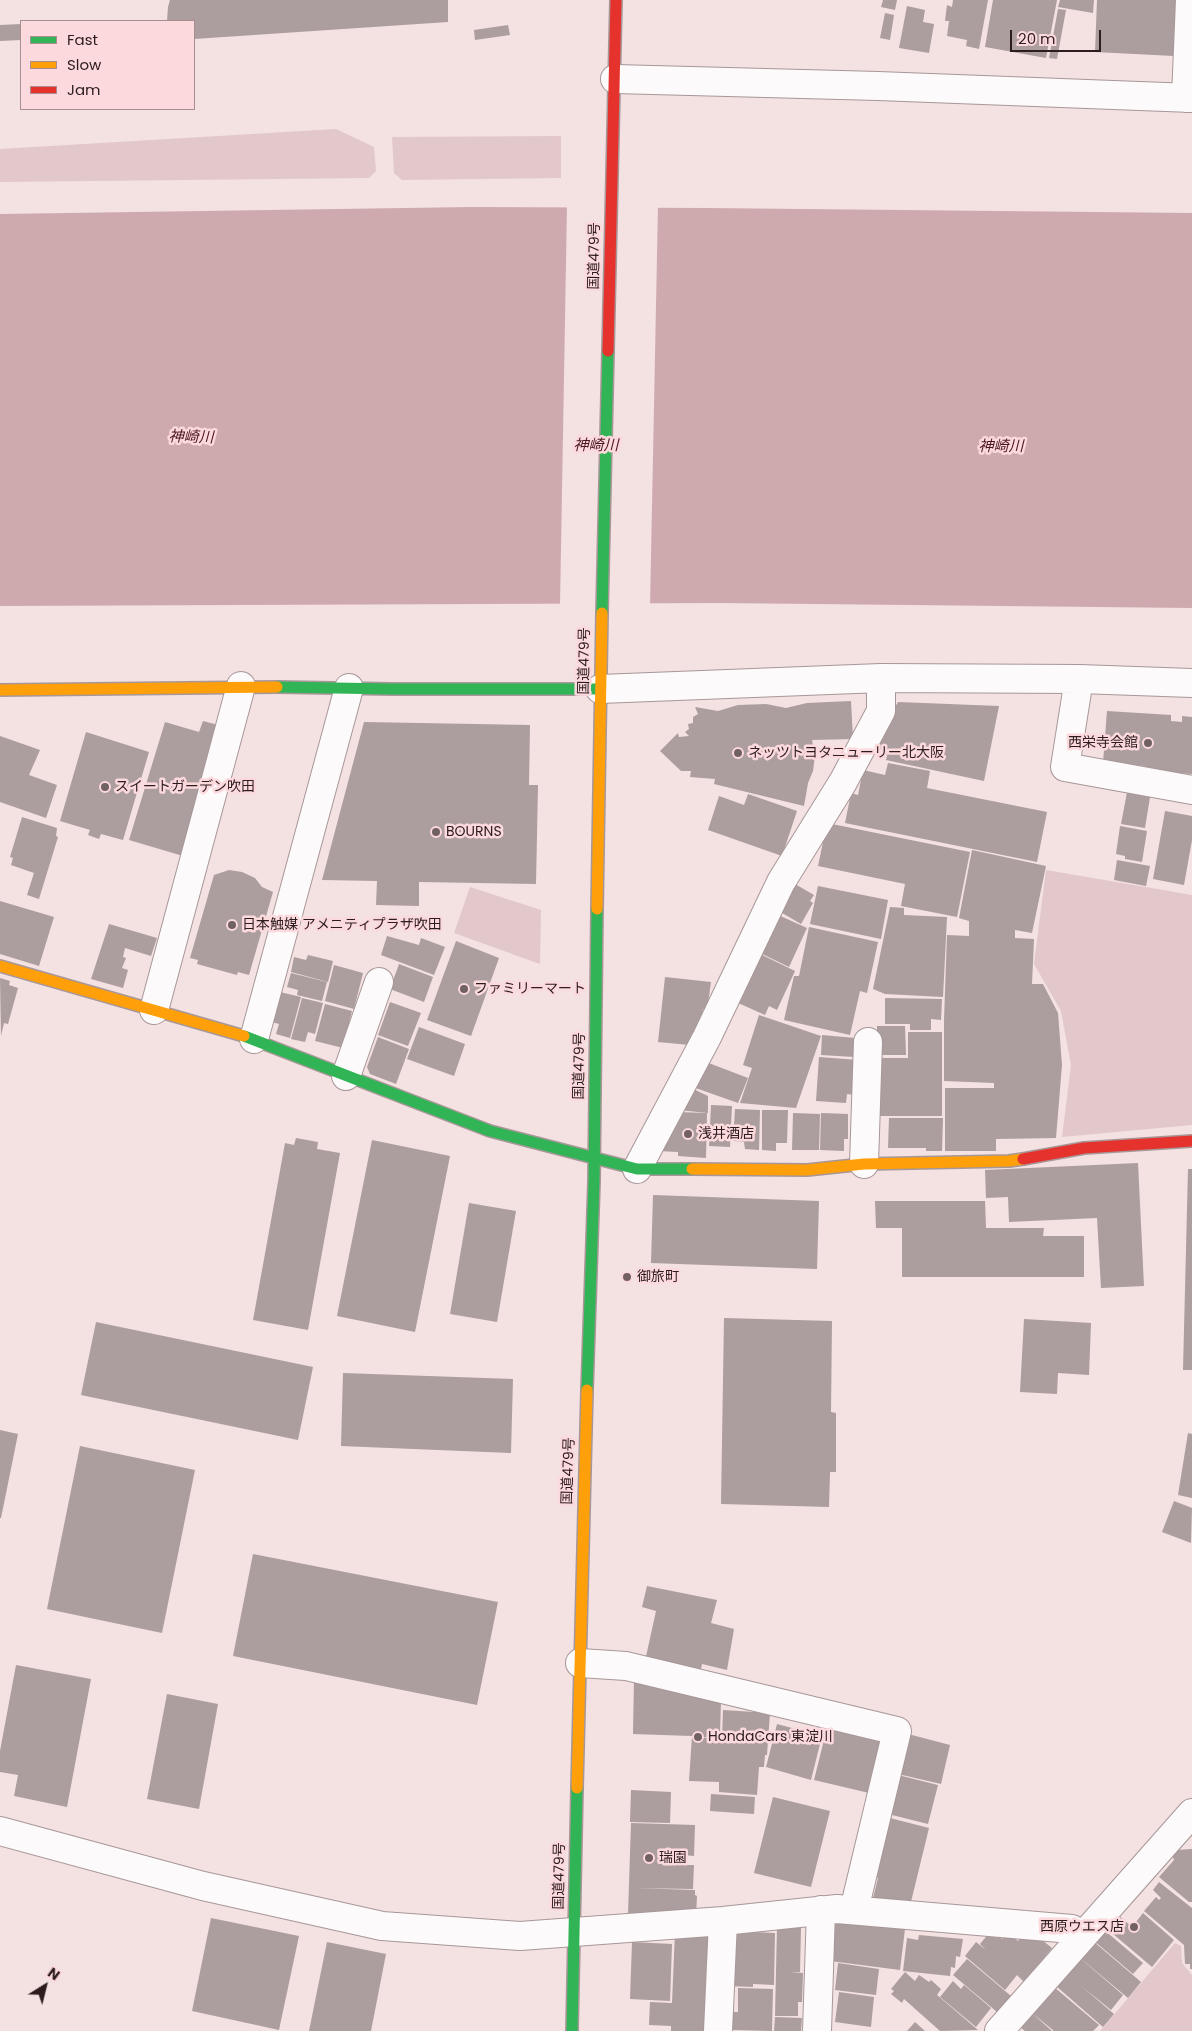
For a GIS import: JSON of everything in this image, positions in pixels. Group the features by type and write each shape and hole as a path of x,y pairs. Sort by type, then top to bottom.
{"main road":[{"name":"国道479号","path":"572,2031 594,1158 600,683 616,0"},
{"path":"0,690 241,686 349,688 600,683"},
{"path":"0,966 254,1039 490,1131 637,1170 807,1170 864,1164 1009,1161 1084,1148 1192,1140"}],"street":[{"path":"614,79 878,86 1189,98 1190,0"},
{"path":"600,683 881,678 1079,679 1192,684"},
{"path":"637,1170 707,1037 781,882 842,782 881,711 881,678"},
{"path":"1079,679 1065,767 1192,790"},
{"path":"154,1010 241,686"},
{"path":"254,1039 349,688"},
{"path":"346,1076 379,982"},
{"path":"864,1164 868,1042"},
{"path":"580,1663 626,1666 897,1732 854,1910"},
{"path":"999,2031 1081,1936 1192,1813"},
{"path":"0,1831 203,1886 382,1926 520,1936 723,1921 821,1910 854,1910 1072,1929 1081,1936"},
{"path":"817,2031 821,1910"},
{"path":"718,2031 723,1921"}],"shaded area":[{"path":"336,129 374,147 376,171 369,178 0,182 0,149"},
{"path":"561,136 561,178 402,180 394,173 392,137"},
{"path":"1046,870 1192,895 1192,1125 1062,1137 1071,1065 1061,1011 1034,964"},
{"path":"470,887 541,910 540,964 454,933"},
{"path":"1175,1943 1181,1946 1182,1963 1192,1975 1192,2031 1100,2031"}],"water":[{"name":"神崎川","path":"472,207 1192,213 1192,608 720,603 0,606 0,214"}],"pier":[{"path":"567,205 658,205 650,606 560,606"}],"building":[{"path":"170,0 448,0 448,22 195,39 195,20 167,20"},
{"path":"883,0 897,0 895,10 881,7"},
{"path":"953,0 988,0 979,49 966,46 967,40 947,36 949,21 945,21 947,5 952,7"},
{"path":"993,0 1057,0 1046,58 985,47"},
{"path":"1060,0 1094,0 1093,13 1058,7"},
{"path":"1097,0 1177,0 1174,56 1095,52"},
{"path":"907,6 925,10 923,22 934,24 929,53 899,48"},
{"path":"1058,9 1066,10 1057,59 1049,58"},
{"path":"885,13 894,15 890,40 880,38"},
{"path":"20,24 20,40 0,41 0,25"},
{"path":"508,25 510,35 475,40 474,30"},
{"name":"ネッツトヨタニューリー北大阪","path":"851,701 853,739 812,740 815,755 804,806 714,784 715,779 690,777 691,771 681,771 660,751 678,733 679,737 689,736 685,732 689,729 688,724 693,723 693,717 698,714 695,707 718,711 738,705 766,704 786,708 807,703"},
{"path":"898,702 999,706 984,781 886,760 888,752 872,746"},
{"name":"西栄寺会館","path":"1107,711 1171,715 1171,721 1182,722 1182,716 1192,717 1192,774 1145,771 1145,766 1103,763"},
{"path":"203,721 222,726 183,856 129,840 165,722 199,732"},
{"name":"BOURNS","path":"364,722 530,725 529,785 538,785 536,884 419,882 419,906 376,905 377,881 322,880"},
{"name":"スイートガーデン吹田","path":"86,732 149,752 123,840 101,834 99,839 88,835 90,830 60,821"},
{"path":"0,736 40,750 29,775 57,785 46,818 0,802"},
{"path":"888,763 930,771 927,788 1047,812 1037,862 845,823 851,793 858,795 863,770 885,775"},
{"path":"1128,787 1151,791 1145,828 1121,824"},
{"path":"748,794 797,811 782,856 708,830 719,796 744,805"},
{"path":"1165,811 1192,816 1192,840 1184,885 1153,879"},
{"path":"22,817 57,828 56,836 58,837 39,899 27,895 34,873 11,865 13,858 10,857"},
{"path":"827,823 970,852 957,917 901,906 905,884 818,866"},
{"path":"1120,826 1147,831 1142,862 1125,859 1125,856 1116,854"},
{"path":"972,850 1046,866 1032,933 1015,930 1015,938 1034,939 1032,984 1043,984 1058,1013 1062,1065 1056,1138 996,1139 996,1151 945,1151 945,1088 994,1088 994,1083 944,1081 947,935 969,936 969,921 959,918"},
{"path":"1117,860 1150,866 1146,886 1114,880"},
{"name":"日本触媒 アメニティプラザ吹田","path":"229,870 242,872 255,878 262,887 273,892 249,975 238,972 237,975 197,964 198,960 190,958 214,875"},
{"path":"795,884 814,895 810,901 813,903 801,924 777,910"},
{"path":"818,886 888,900 881,939 810,924"},
{"path":"0,901 54,917 39,966 0,954"},
{"path":"890,907 904,908 904,915 947,917 943,997 885,994 873,989"},
{"path":"776,914 807,928 789,967 758,952"},
{"path":"109,924 157,938 151,956 125,948 123,957 126,958 122,968 128,970 123,988 91,979"},
{"path":"809,927 878,942 867,993 860,991 850,1035 784,1020 794,976 799,976"},
{"path":"387,936 419,945 421,938 445,947 434,975 381,955"},
{"path":"456,941 499,958 471,1036 427,1020"},
{"path":"758,953 795,971 777,1010 769,1006 765,1015 736,1002"},
{"path":"308,955 333,961 328,982 291,972 294,957 306,960"},
{"path":"399,964 433,977 424,1002 390,989"},
{"path":"334,965 363,973 354,1009 325,1001"},
{"path":"291,973 327,982 322,1001 297,995 298,990 287,987"},
{"path":"665,977 711,982 707,1010 703,1009 700,1034 692,1033 690,1045 658,1042"},
{"path":"0,978 10,981 9,985 18,988 8,1024 4,1023 1,1036"},
{"path":"280,992 301,997 290,1038 276,1034 279,1024 272,1022"},
{"path":"302,998 323,1003 315,1034 308,1032 305,1042 291,1039"},
{"path":"885,998 942,999 941,1020 931,1019 931,1030 910,1030 910,1024 885,1024"},
{"path":"390,1002 421,1013 408,1046 378,1035"},
{"path":"325,1004 352,1011 343,1048 315,1041"},
{"path":"759,1015 821,1036 796,1108 740,1103 752,1068 743,1065"},
{"path":"877,1026 905,1026 906,1055 877,1055"},
{"path":"419,1027 465,1044 454,1076 407,1059"},
{"path":"908,1032 942,1032 942,1116 879,1116 880,1058 908,1058"},
{"path":"822,1035 855,1038 854,1057 821,1055"},
{"path":"378,1037 409,1049 396,1084 370,1074 367,1067"},
{"path":"819,1057 858,1060 856,1095 847,1094 846,1103 816,1101"},
{"path":"706,1062 748,1078 738,1103 690,1086"},
{"path":"689,1087 708,1096 708,1113 678,1110"},
{"path":"711,1105 732,1106 730,1147 709,1146"},
{"path":"735,1109 760,1110 759,1150 745,1149 744,1142 733,1141"},
{"path":"762,1110 788,1110 787,1143 776,1143 776,1151 762,1150"},
{"path":"677,1112 707,1113 706,1158 678,1156 678,1152 658,1151"},
{"path":"793,1113 820,1114 819,1150 792,1150"},
{"path":"821,1113 848,1114 848,1139 844,1139 844,1151 820,1150"},
{"path":"889,1118 943,1118 942,1151 926,1151 926,1148 888,1148"},
{"path":"296,1138 318,1142 317,1149 340,1153 308,1330 253,1320 285,1143 294,1145"},
{"path":"372,1140 450,1156 415,1332 337,1316"},
{"path":"1138,1163 1144,1286 1101,1288 1097,1218 1009,1222 1008,1197 986,1198 985,1170"},
{"path":"1188,1169 1192,1169 1192,1370 1183,1370"},
{"path":"653,1195 819,1201 817,1269 651,1263"},
{"path":"875,1201 985,1201 986,1228 1044,1228 1043,1236 1084,1236 1084,1277 902,1277 902,1228 876,1228"},
{"path":"469,1203 516,1211 497,1322 450,1314"},
{"path":"724,1318 832,1321 831,1412 836,1413 836,1472 830,1472 829,1507 721,1504"},
{"path":"1024,1319 1091,1323 1089,1375 1058,1373 1057,1394 1020,1392"},
{"path":"96,1322 313,1367 298,1440 81,1395"},
{"path":"343,1373 513,1379 511,1453 341,1446"},
{"path":"0,1430 18,1434 1,1518 0,1518"},
{"path":"1188,1433 1192,1434 1192,1498 1178,1495"},
{"path":"80,1446 195,1470 162,1633 47,1609"},
{"path":"1174,1501 1192,1508 1191,1543 1162,1532"},
{"path":"253,1554 498,1602 477,1705 233,1656"},
{"path":"647,1586 717,1600 711,1623 734,1629 727,1670 702,1664 700,1674 645,1661 656,1611 642,1607"},
{"path":"16,1665 91,1679 67,1807 14,1796 18,1775 0,1772 0,1751"},
{"path":"634,1678 721,1700 720,1734 715,1734 714,1737 698,1737 722,1739 723,1710 770,1713 767,1755 765,1755 764,1767 759,1767 757,1795 719,1792 719,1782 689,1781 692,1736 633,1734"},
{"path":"167,1694 218,1704 199,1809 147,1799"},
{"path":"777,1724 822,1736 811,1780 766,1767"},
{"path":"827,1728 879,1740 881,1746 869,1793 814,1780"},
{"path":"908,1734 950,1745 941,1784 898,1774"},
{"path":"898,1775 938,1785 928,1824 888,1814"},
{"path":"631,1790 671,1792 670,1823 630,1822"},
{"path":"711,1794 755,1797 754,1814 710,1811"},
{"path":"773,1797 830,1811 811,1887 754,1873"},
{"path":"886,1817 929,1828 910,1906 872,1902 878,1878 875,1877"},
{"path":"631,1823 695,1825 694,1856 683,1855 683,1865 694,1865 693,1889 635,1888 695,1890 695,1895 697,1896 696,1916 628,1914"},
{"path":"1192,1849 1192,1902 1189,1902 1159,1877 1174,1860 1172,1854 1176,1850"},
{"path":"1159,1882 1192,1908 1192,1969 1190,1969 1190,1964 1185,1964 1184,1945 1144,1911 1156,1897 1159,1900 1161,1898 1153,1890"},
{"path":"1143,1913 1174,1940 1152,1967 1106,1928 1117,1914 1132,1927"},
{"path":"211,1918 299,1936 279,2030 192,2011"},
{"path":"835,1920 905,1929 900,1970 830,1961"},
{"path":"777,1927 801,1928 800,1972 790,1972 803,1973 802,2002 798,2002 798,2016 775,2016"},
{"path":"1103,1929 1143,1963 1133,1974 1093,1940"},
{"path":"729,1930 754,1930 754,1932 775,1933 774,1985 753,1984 753,1987 727,1986"},
{"path":"675,1932 715,1933 709,2031 671,2031 671,2026 649,2025 650,2002 672,2003"},
{"path":"990,1932 996,1938 998,1936 1002,1939 1004,1936 1008,1938 1011,1935 1018,1941 1023,1935 1036,1935 1052,1948 1024,1982 1017,1975 1005,1990 965,1956 976,1942 986,1950 980,1944"},
{"path":"919,1935 963,1939 960,1957 956,1956 955,1968 951,1967 950,1976 903,1971 907,1938 918,1940"},
{"path":"1093,1941 1141,1982 1128,1998 1079,1957"},
{"path":"327,1942 386,1954 371,2031 309,2031"},
{"path":"632,1942 672,1944 670,2001 630,1999"},
{"path":"1080,1958 1123,1995 1111,2010 1080,1985 1114,2014 1103,2027 1056,1986"},
{"path":"967,1959 1011,1996 997,2012 953,1975"},
{"path":"838,1963 879,1969 876,1995 835,1990"},
{"path":"905,1972 915,1981 919,1975 929,1982 931,1980 941,1989 937,1995 978,2030 940,2031 904,1999 902,2003 891,1994 894,1991 891,1989"},
{"path":"953,1981 961,1989 964,1985 991,2008 976,2027 940,1997"},
{"path":"1054,1987 1099,2025 1093,2031 1054,2031 1032,2013"},
{"path":"738,1988 773,1989 772,2031 733,2030 733,2012 738,2012"},
{"path":"839,1992 874,1997 871,2027 835,2022"},
{"path":"1033,2014 1052,2031 1025,2031 1021,2028"},
{"path":"775,2017 802,2018 801,2031 774,2031"},
{"path":"915,2022 925,2031 907,2031"}],"traffic: fast":[{"path":"602,613 608,351"},
{"path":"277,687 600,689"},
{"path":"587,1390 594,1181 597,909"},
{"path":"244,1036 490,1131 637,1169 692,1169"},
{"path":"572,2031 577,1788"}],"traffic: slow":[{"path":"597,909 602,613"},
{"path":"0,690 277,687"},
{"path":"0,966 244,1036"},
{"path":"692,1169 807,1170 864,1164 1009,1161 1023,1159"},
{"path":"577,1788 587,1390"}],"traffic: jam":[{"path":"608,351 616,0"},
{"path":"1023,1159 1084,1148 1192,1141"}],"place":[{"name":"西栄寺会館","path":"1148,743"},
{"name":"ネッツトヨタニューリー北大阪","path":"738,753"},
{"name":"スイートガーデン吹田","path":"105,787"},
{"name":"BOURNS","path":"436,832"},
{"name":"日本触媒 アメニティプラザ吹田","path":"232,925"},
{"name":"ファミリーマート","path":"464,989"},
{"name":"浅井酒店","path":"688,1134"},
{"name":"御旅町","path":"627,1277"},
{"name":"HondaCars 東淀川","path":"698,1737"},
{"name":"瑞園","path":"649,1858"},
{"name":"西原ウエス店","path":"1134,1927"}]}
